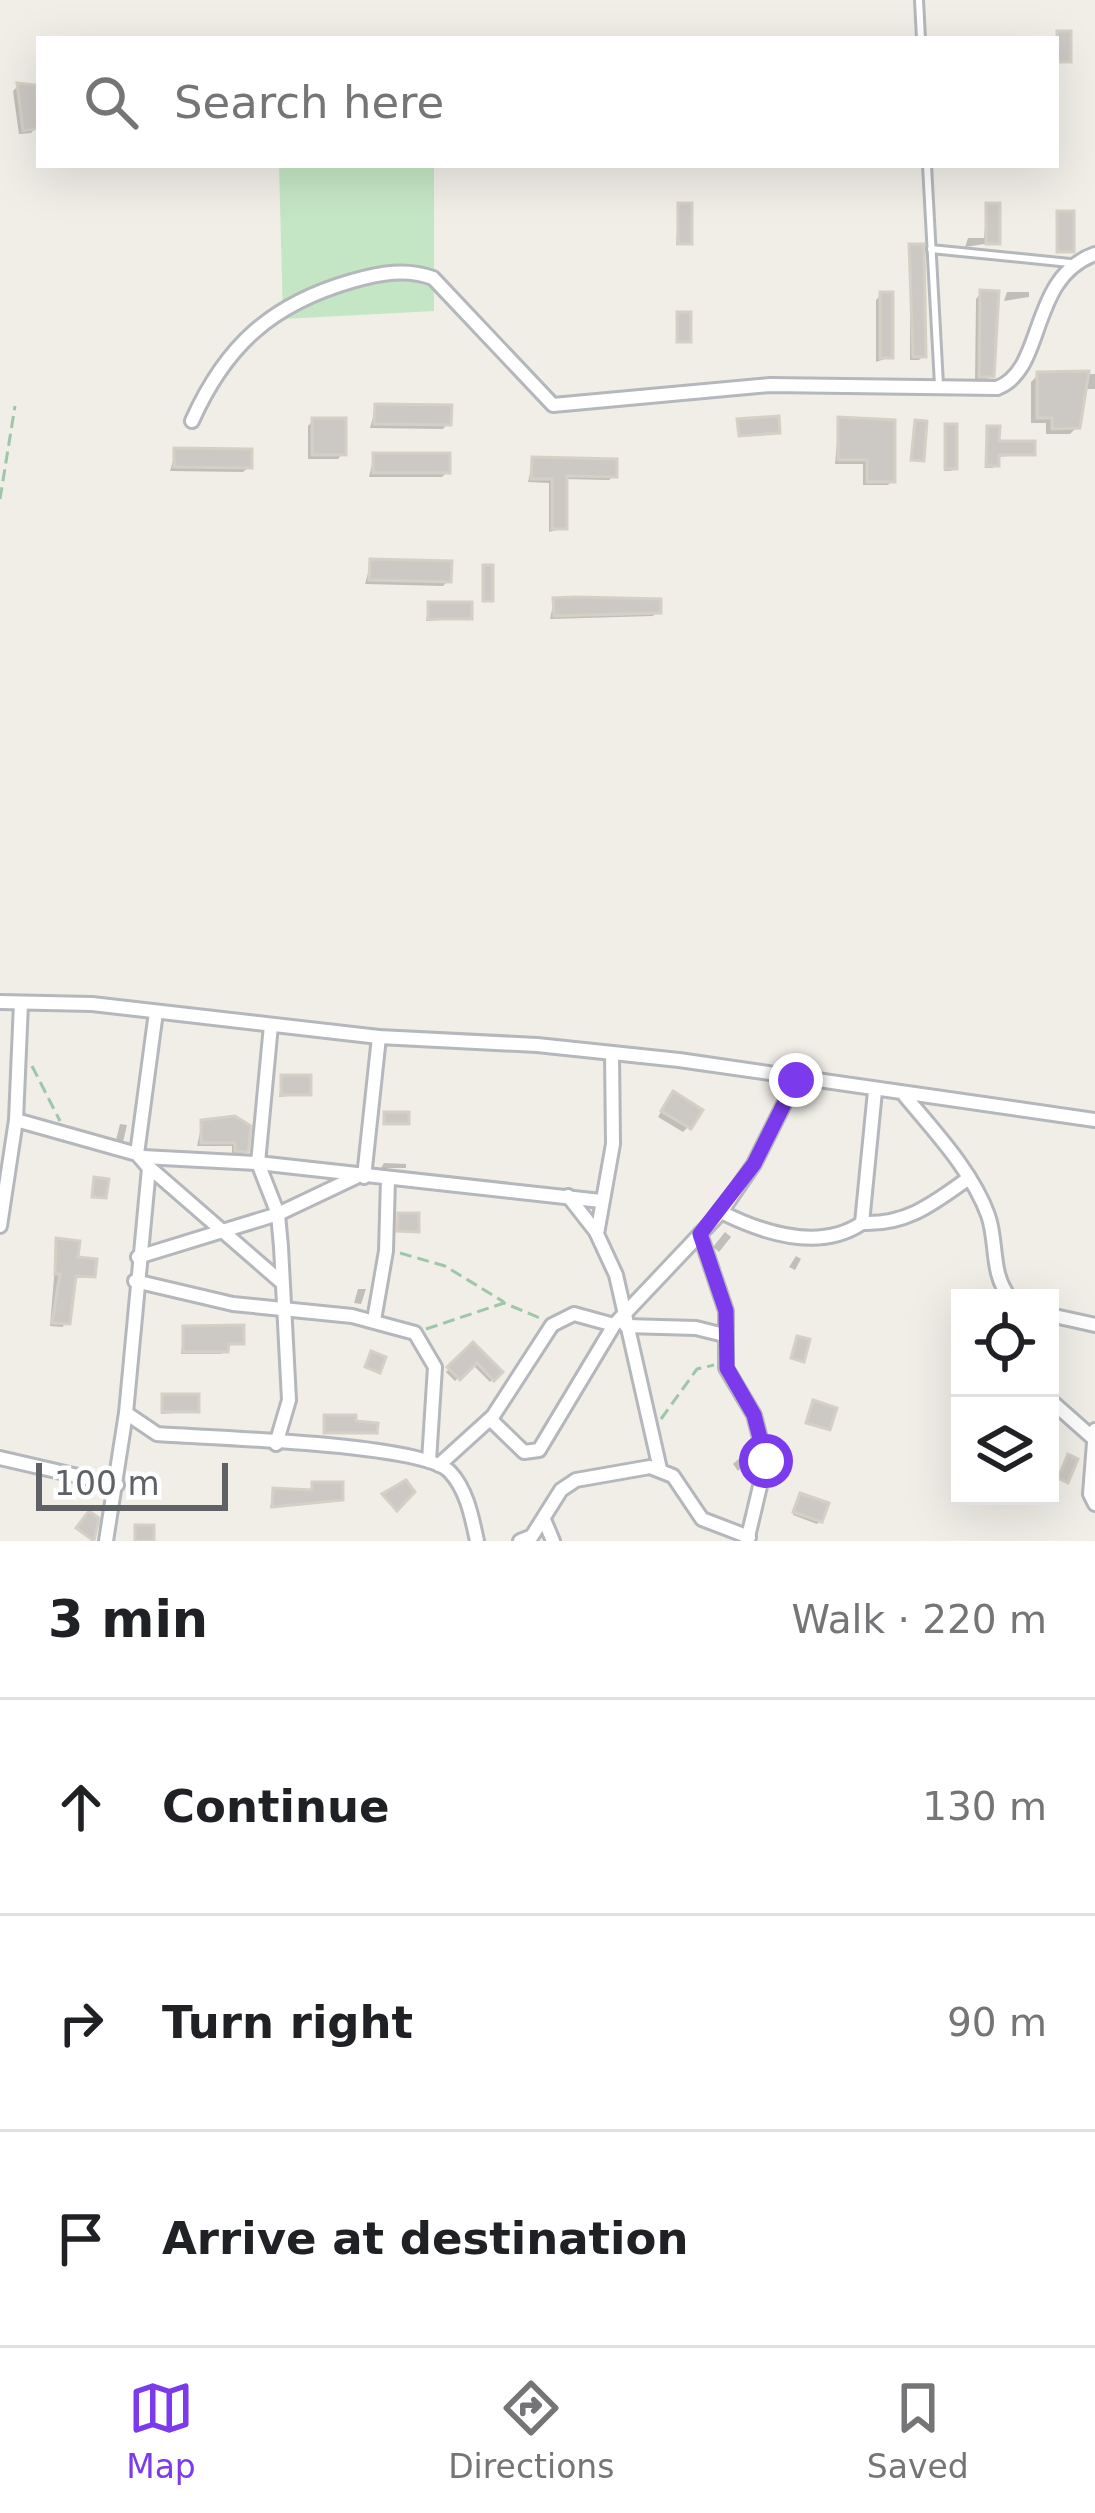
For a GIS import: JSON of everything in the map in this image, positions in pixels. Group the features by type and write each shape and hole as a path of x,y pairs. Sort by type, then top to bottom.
{"street":[{"path":"192,421 211,379 266,317 328,288 412,270 433,278 553,405 770,385 997,388 1015,377 1046,298 1070,263 1095,254"},
{"path":"0,1002 612,1053 1095,1120"},
{"path":"0,1226 16,1120 21,1003"},
{"path":"106,1541 126,1413 156,1012"},
{"path":"271,1025 258,1163 278,1214 289,1400 276,1444"},
{"path":"361,1177 379,1037"},
{"path":"597,1234 613,1144 612,1053"},
{"path":"490,1419 524,1452 535,1454 621,1322 722,1212 754,1164 796,1080"},
{"path":"862,1223 874,1091"},
{"path":"904,1095 969,1178 989,1216 995,1270 1005,1289"},
{"path":"16,1120 143,1160 258,1163 602,1202"},
{"path":"143,1160 280,1281"},
{"path":"138,1257 278,1214 361,1177"},
{"path":"722,1212 780,1237 833,1234 862,1223 896,1223 969,1178"},
{"path":"374,1320 386,1251 388,1179"},
{"path":"568,1196 597,1234 616,1275 621,1322 654,1431 660,1469"},
{"path":"520,1541 545,1522 561,1490 576,1480 660,1469 680,1483 702,1519 748,1539 766,1461 754,1415 727,1368 721,1290 700,1234"},
{"path":"135,1281 232,1304 374,1320 416,1333 435,1366 434,1463"},
{"path":"434,1463 490,1419 552,1325 574,1314 724,1335"},
{"path":"1059,1317 1095,1325"},
{"path":"1059,1408 1094,1439"},
{"path":"126,1413 157,1433 381,1449 434,1463 463,1494 477,1541"},
{"path":"1095,1430 1090,1494 1095,1504"},
{"path":"0,1458 117,1485"},
{"path":"545,1522 553,1541"}],"lane":[{"path":"919,0 921,36"},
{"path":"928,168 940,389"},
{"path":"931,249 1070,263"}],"path":[{"path":"0,499 15,406"},
{"path":"20,1051 47,1090 63,1135"},
{"path":"386,1251 432,1260 552,1325"},
{"path":"416,1333 504,1303"},
{"path":"654,1431 697,1369 712,1364 727,1368"}],"green space":[{"path":"279,168 434,168 434,311 283,319"}],"building":[{"path":"1057,31 1071,31 1071,62 1059,62"},
{"path":"17,83 36,85 36,129 23,131"},
{"path":"678,203 692,203 692,244 678,244"},
{"path":"986,203 1000,203 1000,244 986,244"},
{"path":"1057,211 1074,211 1074,252 1057,252"},
{"path":"909,244 924,244 926,357 913,357"},
{"path":"980,290 999,291 994,377 979,377"},
{"path":"880,292 893,292 893,358 880,358"},
{"path":"677,312 691,312 691,342 677,342"},
{"path":"1089,371 1080,428 1052,429 1052,418 1037,418 1037,372"},
{"path":"375,404 452,405 451,425 374,424"},
{"path":"779,416 780,433 739,436 737,419"},
{"path":"838,417 895,420 895,482 867,482 867,460 838,460"},
{"path":"312,418 346,418 346,455 312,455"},
{"path":"915,420 927,421 924,461 911,460"},
{"path":"945,424 957,424 957,469 945,469"},
{"path":"987,426 1000,426 999,441 1035,441 1035,455 999,455 999,466 986,466"},
{"path":"174,448 252,449 252,468 174,467"},
{"path":"373,453 450,453 450,473 373,473"},
{"path":"532,457 617,459 617,477 567,476 567,529 552,529 552,479 531,479"},
{"path":"370,559 452,561 451,582 369,580"},
{"path":"483,565 493,565 493,601 483,601"},
{"path":"553,598 661,599 661,613 554,616"},
{"path":"428,602 472,602 472,619 428,619"},
{"path":"281,1075 311,1075 311,1095 281,1095"},
{"path":"673,1091 703,1110 691,1129 661,1111"},
{"path":"384,1112 409,1112 409,1124 384,1124"},
{"path":"235,1116 251,1126 248,1152 235,1151 235,1143 201,1143 201,1120"},
{"path":"94,1177 109,1179 106,1198 92,1197"},
{"path":"398,1213 419,1213 419,1232 397,1231"},
{"path":"56,1238 80,1241 78,1257 97,1259 95,1277 76,1276 70,1324 52,1323 60,1274 55,1274"},
{"path":"244,1325 244,1344 229,1344 228,1352 183,1352 183,1326"},
{"path":"797,1336 810,1339 804,1362 791,1358"},
{"path":"473,1342 503,1372 494,1381 477,1363 460,1380 447,1367"},
{"path":"371,1351 386,1357 380,1373 365,1367"},
{"path":"162,1394 199,1394 199,1412 162,1412"},
{"path":"813,1400 837,1408 830,1430 806,1423"},
{"path":"324,1415 356,1415 356,1421 378,1423 377,1433 324,1433"},
{"path":"1068,1454 1078,1459 1068,1483 1059,1476"},
{"path":"406,1480 415,1492 397,1511 382,1494"},
{"path":"312,1482 343,1482 343,1500 272,1507 273,1488 312,1490"},
{"path":"800,1493 829,1503 822,1522 793,1512"},
{"path":"89,1511 99,1518 94,1541 76,1528"},
{"path":"135,1525 154,1525 154,1541 135,1541"}],"route":[{"path":"766,1461 754,1415 727,1368 726,1311 700,1234 722,1212 754,1164 796,1080"}]}
